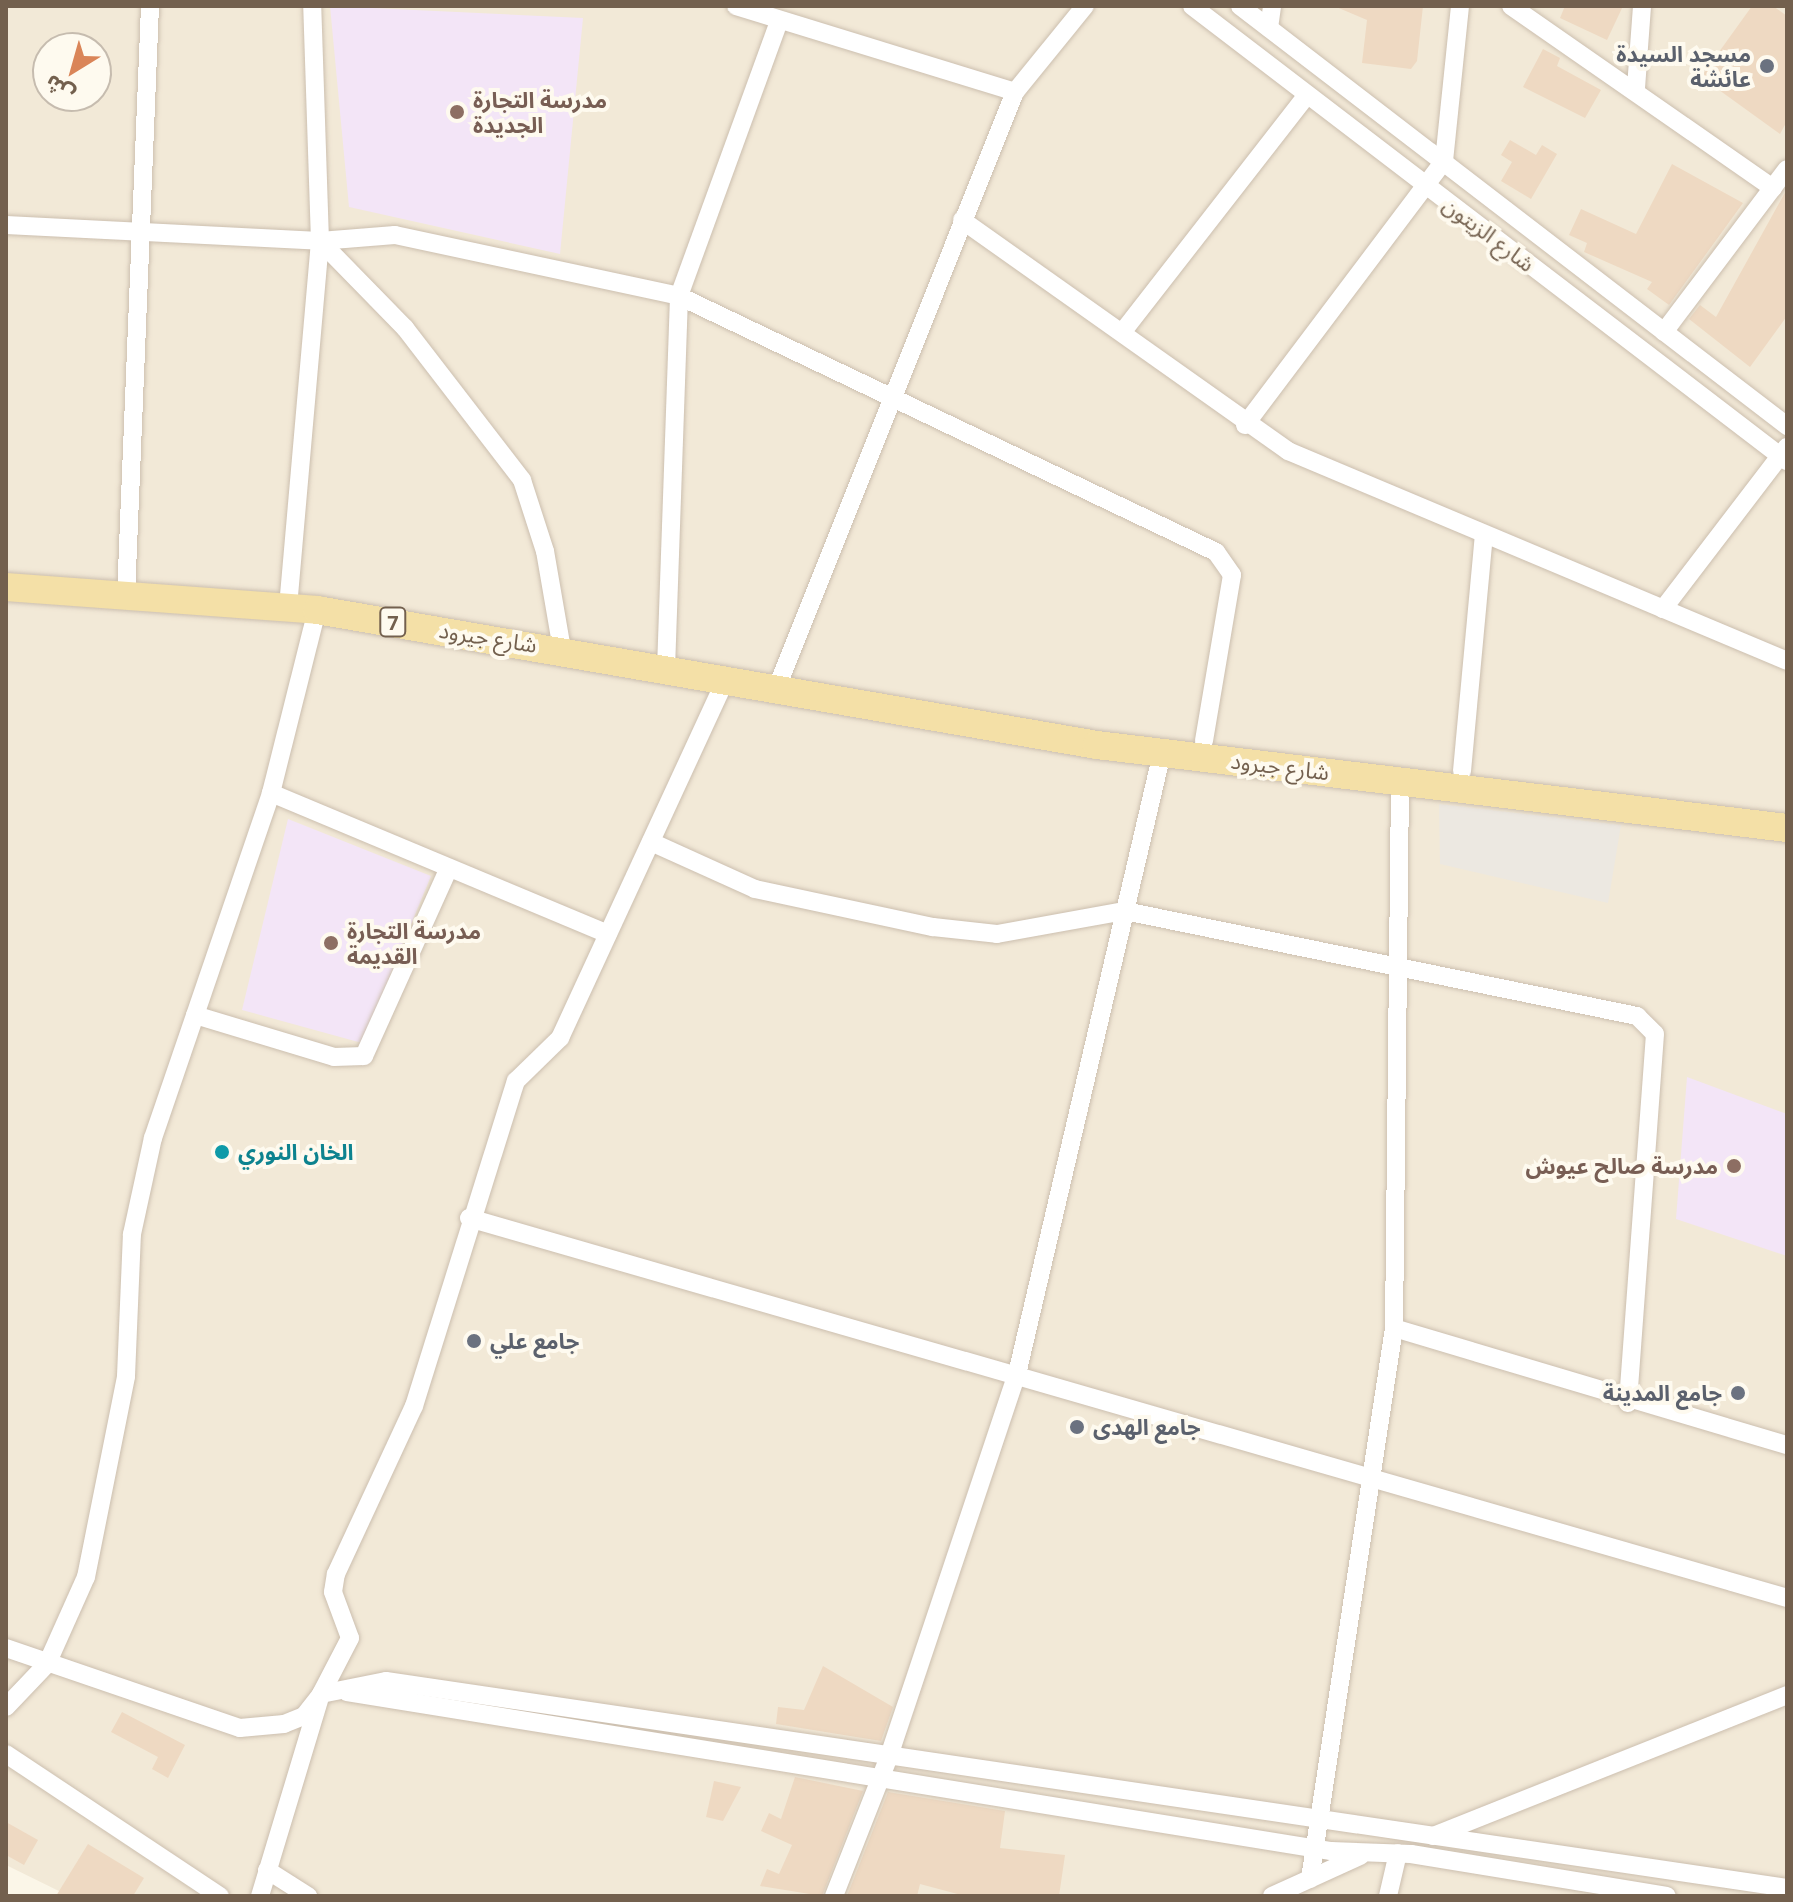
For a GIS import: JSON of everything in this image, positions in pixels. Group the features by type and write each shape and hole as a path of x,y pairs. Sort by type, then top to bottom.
{"main road":[{"name":"شارع جيرود","path":"6,587 317,610 562,649 776,690 1162,753 1787,828"},
{"name":"شارع جيرود","path":"776,690 1787,809"}],"street":[{"path":"126,596 150,6"},
{"path":"288,607 320,241 312,6"},
{"path":"736,6 1015,92"},
{"path":"776,690 1015,92 1085,6"},
{"name":"شارع الزيتون","path":"1192,6 1785,454"},
{"name":"شارع الزيتون","path":"1240,6 1787,426"},
{"path":"1269,28 1272,6"},
{"path":"1245,425 1429,188 1444,161 1460,6"},
{"path":"1511,6 1636,88 1773,188"},
{"path":"1636,88 1642,6"},
{"path":"666,669 679,296 779,21"},
{"path":"1124,330 1307,95"},
{"path":"1664,332 1787,169"},
{"path":"962,220 1124,330 1245,425 1288,451 1787,661"},
{"path":"6,225 139,228 320,241 395,235 679,296 893,397 1228,563 1204,741"},
{"path":"320,241 405,328 522,480 545,551 562,649"},
{"path":"1663,609 1785,454"},
{"path":"1462,771 1484,536"},
{"path":"6,1707 47,1664 86,1577 126,1376 132,1234 153,1138 271,793 317,610"},
{"path":"6,1648 240,1728 304,1716 321,1694 350,1638 333,1592 336,1574 414,1406 469,1218 516,1081 560,1038 725,681"},
{"path":"834,1896 877,1778 888,1759 1017,1374 1162,753"},
{"path":"1310,1879 1311,1847 1394,1328 1400,780"},
{"path":"271,793 608,934"},
{"path":"651,842 755,889 933,927 997,934 1125,911 1637,1016 1655,1034 1628,1403"},
{"path":"195,1015 334,1057 364,1056 449,868"},
{"path":"469,1218 1371,1475 1787,1598"},
{"path":"1394,1328 1628,1403 1787,1445"},
{"path":"321,1694 347,1692 386,1681 888,1759 1787,1888"},
{"path":"347,1692 1311,1847 1398,1853 1667,1896"},
{"path":"260,1896 321,1694"},
{"path":"1430,1837 1787,1695"},
{"path":"6,1754 220,1896"},
{"path":"1365,1853 1368,1827"},
{"path":"1272,1896 1365,1853"},
{"path":"1388,1896 1398,1853"},
{"path":"267,1870 308,1896"}],"shaded area":[{"path":"6,6 1787,6 1787,1896 69,1896 6,1865"},
{"name":"مدرسة التجارة الجديدة","path":"330,6 583,18 560,254 349,207"},
{"path":"1439,804 1621,825 1608,903 1440,864"},
{"name":"مدرسة التجارة القديمة","path":"288,819 431,876 362,1043 242,1010"},
{"name":"مدرسة صالح عيوش","path":"1687,1077 1787,1114 1787,1256 1676,1219"}],"building":[{"path":"1334,6 1423,6 1417,61 1411,69 1362,63 1367,20"},
{"path":"1565,6 1623,6 1607,40 1560,18"},
{"path":"1752,6 1773,6 1787,16 1787,121 1780,134 1701,77"},
{"path":"1543,49 1560,58 1557,66 1601,90 1585,118 1523,87"},
{"path":"1510,140 1536,155 1542,145 1557,154 1531,199 1501,181 1512,162 1501,155"},
{"path":"1672,164 1743,203 1669,305 1647,289 1652,282 1584,252 1587,243 1569,235 1581,209 1636,234"},
{"path":"1787,189 1787,316 1750,367 1689,319 1700,305 1716,317"},
{"path":"823,1666 893,1707 881,1741 776,1724 778,1707 804,1710"},
{"path":"122,1712 185,1745 168,1778 152,1769 158,1757 111,1732"},
{"path":"795,1777 863,1791 822,1896 760,1886 767,1869 779,1874 792,1845 761,1831 769,1813 781,1819"},
{"path":"714,1781 741,1787 723,1821 706,1817"},
{"path":"888,1792 1005,1811 1000,1848 1065,1855 1059,1896 965,1896 920,1884 917,1896 847,1896"},
{"path":"6,1822 38,1840 24,1865 6,1855"},
{"path":"88,1844 144,1878 133,1896 56,1896"}],"place":[{"name":"مسجد السيدة عائشة","path":"1767,66"},
{"name":"مدرسة التجارة الجديدة","path":"457,112"},
{"name":"مدرسة التجارة القديمة","path":"331,943"},
{"name":"الخان النوري","path":"222,1152"},
{"name":"مدرسة صالح عيوش","path":"1734,1166"},
{"name":"جامع علي","path":"474,1341"},
{"name":"جامع المدينة","path":"1738,1393"},
{"name":"جامع الهدى","path":"1077,1427"}]}
